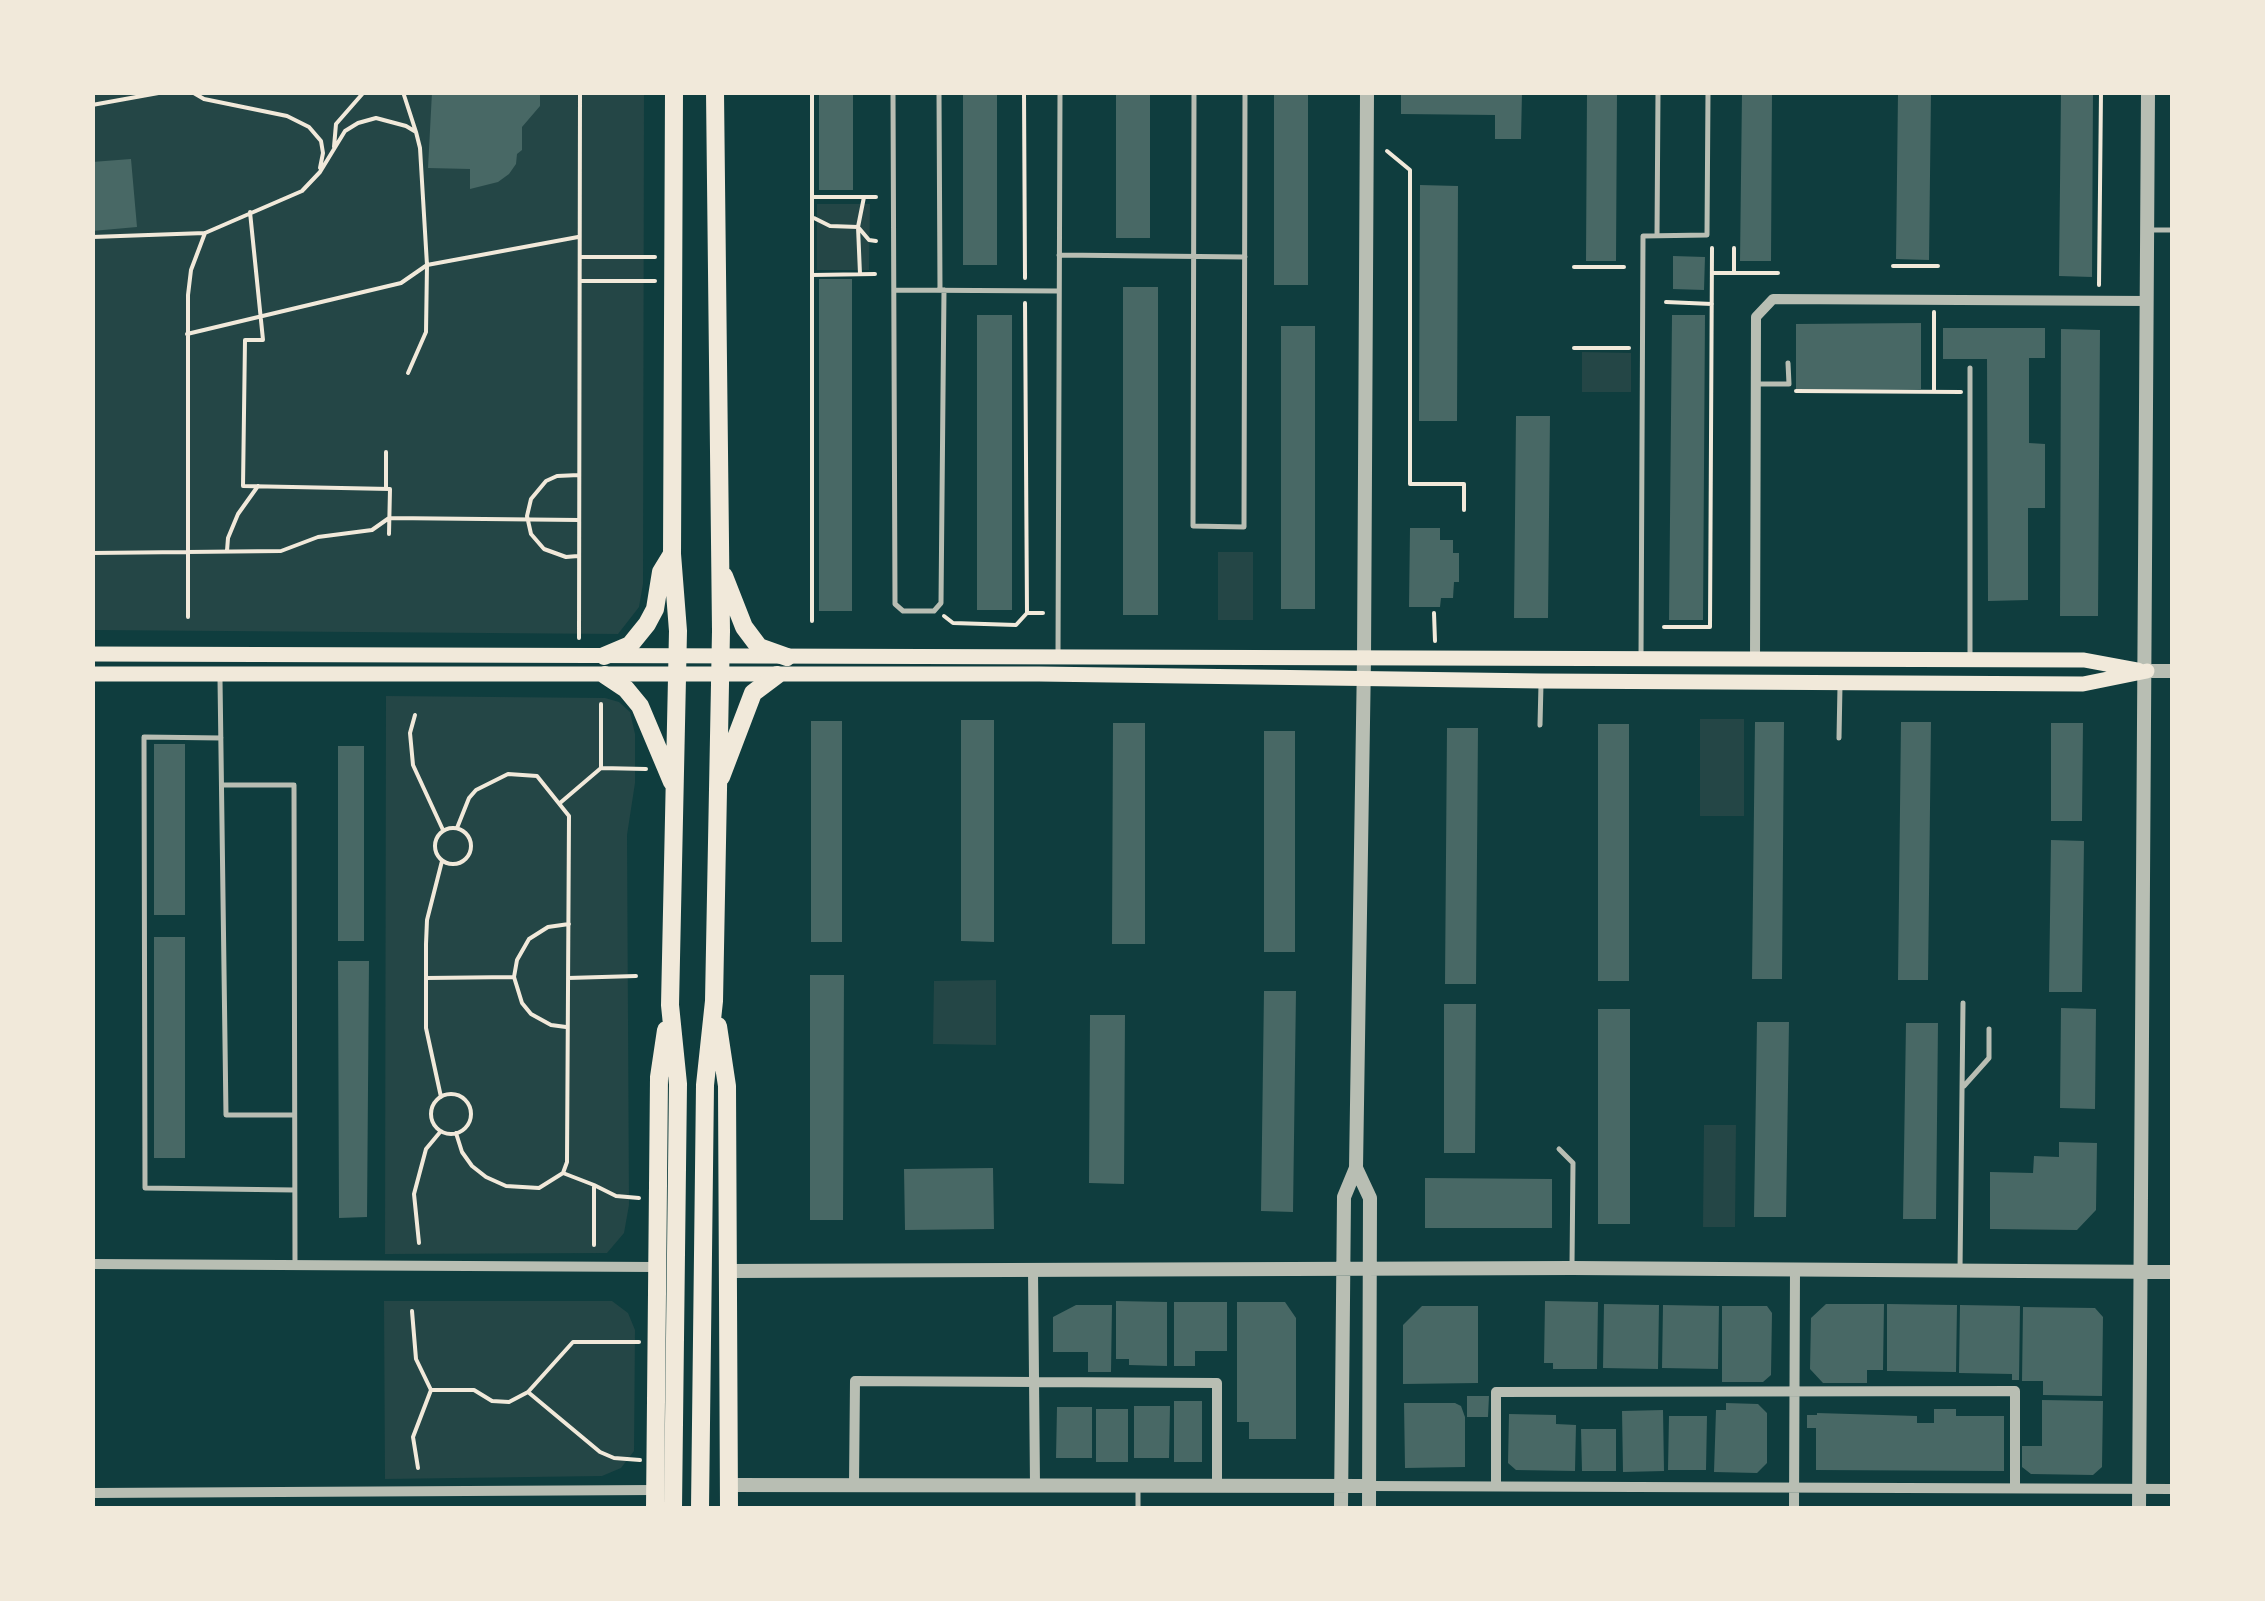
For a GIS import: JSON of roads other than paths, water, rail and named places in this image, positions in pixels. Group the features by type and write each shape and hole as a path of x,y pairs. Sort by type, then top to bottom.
{"main road":[{"path":"655,1499 660,1077 670,1005 676,792 677,666 672,554 674,92"},
{"path":"700,1508 705,1085 714,1000 720,666 715,92"},
{"path":"718,552 744,627 760,647 787,657"},
{"path":"92,674 220,676 605,666 647,624 661,572 672,554"},
{"path":"92,654 605,666 720,666 787,657 2084,660 2146,671"},
{"path":"605,666 640,706 676,792"},
{"path":"720,666 777,676 1038,674 1541,682 2083,684 2146,671"},
{"path":"716,787 753,692 777,676"},
{"path":"714,1000 727,1086 729,1508"},
{"path":"670,1005 678,1084 673,1508"}],"street":[{"path":"1342,1508 1344,1197 1356,1168 1367,92"},
{"path":"2140,1508 2148,92"},
{"path":"1755,660 1756,317 1773,299 2148,301"},
{"path":"2146,671 2172,671"},
{"path":"1356,1168 1370,1198 1369,1508"},
{"path":"92,1264 655,1267"},
{"path":"728,1271 1572,1268 2172,1272"},
{"path":"1033,1270 1035,1485"},
{"path":"1794,1508 1795,1270"},
{"path":"854,1485 854,1381 1217,1384 1217,1486"},
{"path":"1496,1486 1496,1392 2015,1391 2015,1488"},
{"path":"729,1485 2172,1489"},
{"path":"92,1493 655,1499"}],"lane":[{"path":"893,92 895,604 903,611 934,611 942,602 938,92"},
{"path":"1058,657 1060,92"},
{"path":"1194,92 1193,526 1244,527 1245,92"},
{"path":"1657,236 1658,92"},
{"path":"1641,660 1643,236 1707,235 1708,92"},
{"path":"2148,230 2172,230"},
{"path":"1059,255 1245,257"},
{"path":"894,290 1058,291"},
{"path":"1756,384 1789,384 1788,363"},
{"path":"1970,368 1970,660"},
{"path":"220,676 226,1115 294,1115"},
{"path":"1540,725 1541,682"},
{"path":"1839,738 1840,683"},
{"path":"220,738 144,737 145,1188 294,1190"},
{"path":"224,785 294,785 296,1265"},
{"path":"1960,1270 1963,1002"},
{"path":"1962,1088 1989,1058 1989,1029"},
{"path":"1559,1149 1573,1163 1572,1268"},
{"path":"1138,1486 1138,1508"}]}
